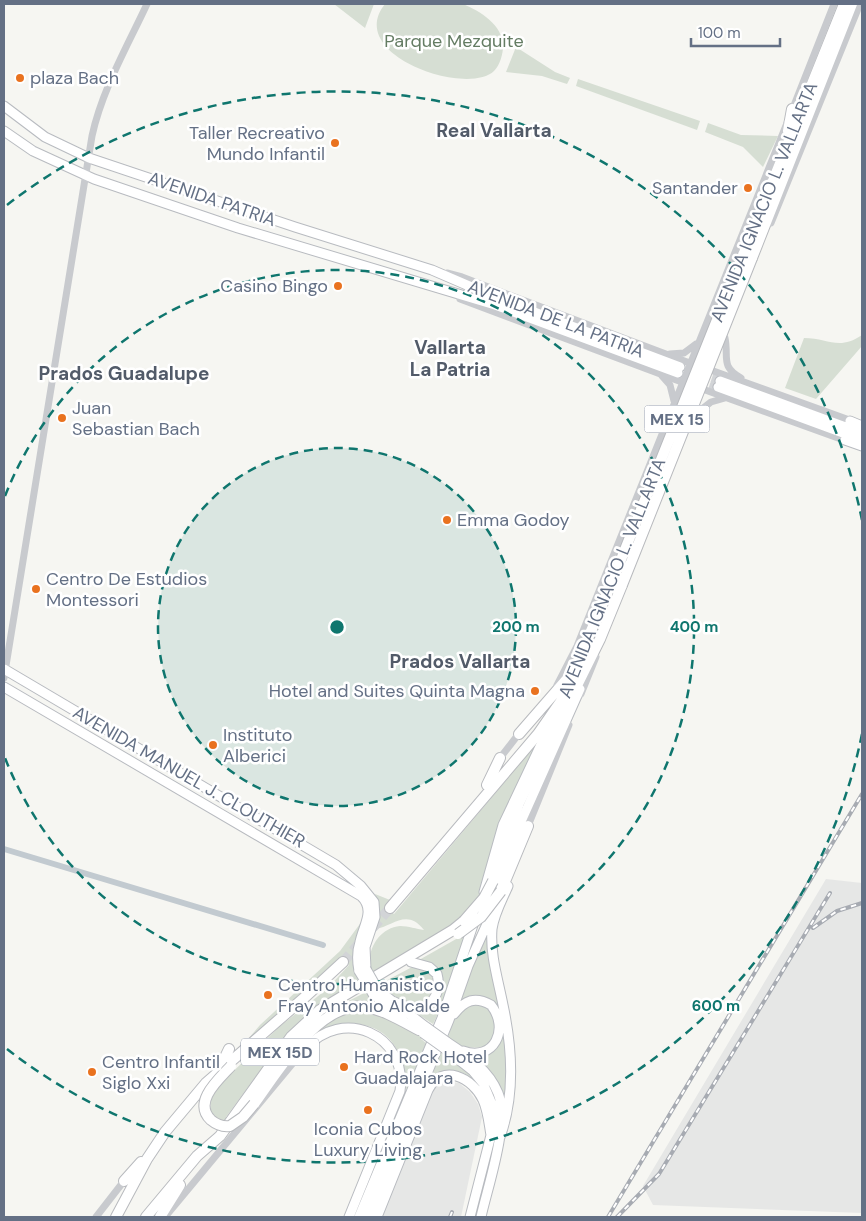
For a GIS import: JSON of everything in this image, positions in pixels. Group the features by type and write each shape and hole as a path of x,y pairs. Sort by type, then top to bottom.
{"highway":[{"name":"AVENIDA IGNACIO L. VALLARTA","path":"750,256 784,152 844,4"},
{"name":"AVENIDA IGNACIO L. VALLARTA","path":"561,701 617,584 852,4"},
{"path":"784,152 792,108"},
{"path":"750,256 773,216 803,144"},
{"name":"AVENIDA IGNACIO L. VALLARTA","path":"386,971 454,930 484,898 493,881 519,803 602,639 614,604 617,584"},
{"path":"519,734 552,699 579,664"},
{"path":"390,908 538,734 561,701"},
{"path":"458,826 492,778 500,758"},
{"path":"386,971 411,962 458,934 481,917 501,892 528,826"},
{"name":"MEX 15D","path":"116,1217 147,1159 165,1132 206,1082 250,1046 342,962"},
{"name":"MEX 15D","path":"146,1217 197,1156 220,1136 291,1037 320,1010 386,971"},
{"path":"250,1046 208,1093 205,1110 209,1117 218,1125 230,1126 244,1117 293,1052 324,1019 338,1010 364,1006 380,1010 423,1030"},
{"path":"298,1057 324,1019"},
{"path":"218,1072 229,1049"},
{"path":"254,1104 288,1069"},
{"path":"124,1181 165,1132"},
{"path":"160,1217 197,1156"}],"main road":[{"name":"AVENIDA PATRIA","path":"4,106 45,137 88,158 295,228 432,270"},
{"name":"AVENIDA PATRIA","path":"4,131 33,151 86,176 238,228 433,285"},
{"name":"AVENIDA DE LA PATRIA","path":"432,270 497,298 679,370 433,285"},
{"path":"862,433 719,384 862,440"},
{"path":"850,421 862,425"},
{"path":"844,440 862,447"},
{"name":"AVENIDA IGNACIO L. VALLARTA","path":"368,1217 449,1020 468,966 486,926 520,824 546,770 602,639"},
{"name":"AVENIDA MANUEL J. CLOUTHIER","path":"4,672 332,861 369,894 374,902 375,917 365,947 363,970"},
{"name":"AVENIDA MANUEL J. CLOUTHIER","path":"4,688 365,900 368,906 368,917 358,948 363,970"},
{"name":"AVENIDA IGNACIO L. VALLARTA","path":"359,1217 442,1018 485,891 503,825 561,701"},
{"path":"546,770 575,708"},
{"path":"470,1217 496,1136 507,1118 510,1096 509,1058 503,1004 492,952 492,927 521,852 528,826"},
{"path":"376,992 390,1000 414,1009 423,1007 435,998 439,990 437,974 429,967 411,962"},
{"path":"363,970 376,992 423,1030 445,1045 474,1071 483,1082 491,1097 494,1109 496,1136"},
{"path":"445,1045 470,1053 485,1051 498,1039 500,1024 491,1005 476,999 460,1006 449,1020"},
{"path":"390,1000 423,1030"},
{"path":"298,1057 317,1037 326,1032 346,1028 380,1038 390,1046 399,1068 400,1091 349,1217"},
{"path":"456,1048 479,1066 498,1093 502,1109 481,1217"},
{"path":"377,1217 428,1090 434,1080 446,1075 454,1075 469,1082 483,1100 496,1136"}],"street":[{"path":"4,672 96,116 146,4"},
{"name":"AVENIDA IGNACIO L. VALLARTA","path":"500,758 558,684 567,668 834,4"},
{"name":"AVENIDA IGNACIO L. VALLARTA","path":"528,826 860,4"},
{"path":"432,270 462,276 690,364 850,421"},
{"path":"433,285 450,295 844,440"},
{"path":"701,336 699,352 704,359 714,356 724,341"},
{"path":"664,354 684,353 694,347 701,336"},
{"path":"724,341 725,361 728,369 756,388"},
{"path":"658,373 670,385 674,405"},
{"path":"693,416 711,402 726,398"},
{"path":"668,418 678,410 684,409 688,414 689,426"},
{"path":"165,1217 298,1057"},
{"path":"96,1217 124,1181"}],"shaded area":[{"path":"826,879 862,883 862,1213 653,1205 643,1186"},
{"path":"446,1081 459,1083 470,1092 478,1104 482,1117 461,1217 382,1217 433,1089 438,1084"}],"green space":[{"path":"334,4 374,4 365,28"},
{"name":"Parque Mezquite","path":"385,4 463,4 476,11 495,25 502,38 503,46 498,66 494,71 480,78 460,79 437,75 414,66 394,54 381,40 377,23"},
{"path":"516,47 555,72 570,78 567,84 542,76 506,72"},
{"path":"578,79 700,121 697,130 576,86"},
{"path":"708,123 741,135 778,136 763,167 743,147 705,132"},
{"path":"862,335 862,346 816,399 785,388 804,338 840,343 854,340"},
{"path":"538,742 481,893 460,918 447,929 373,974 370,966 371,951 379,937 392,928 400,926 424,930 412,920 406,919 376,929 380,911 375,894 390,900 385,906 394,914"},
{"path":"365,917 355,949 355,965 359,982 317,1008 287,1034 226,1117 233,1121 296,1038 323,1014 366,992 385,1008 330,1013 235,1123 219,1121 210,1112 212,1092 279,1027 327,989 349,965 340,957 318,981 248,1039 260,1025 340,951"},
{"path":"489,929 499,1007 491,999 481,996 465,998 460,1001 471,967"},
{"path":"465,934 440,1010 433,1024 413,1011 440,996 442,979 434,965 419,960"},
{"path":"414,966 434,973 437,989 425,1003 413,1003 401,999 389,993 380,984"},
{"path":"480,1002 494,1010 499,1032 485,1048 463,1047 448,1037 453,1022 461,1010"},
{"path":"349,1010 379,1013 423,1036 421,1039 426,1043 407,1090 404,1083 400,1056 394,1044 376,1029 365,1025 341,1024 317,1032 327,1021"},
{"path":"504,1033 507,1074 504,1103 494,1076 474,1056 499,1044"},
{"path":"442,1050 472,1073 486,1093 472,1078 460,1072 447,1073 429,1082"}],"waterway":[{"path":"4,849 323,945"}],"tunnel":[{"path":"699,374 720,381"},
{"path":"697,380 718,387"},
{"path":"343,962 390,908"}],"railway":[{"path":"608,1217 862,794"},
{"path":"617,1217 659,1174 830,893"},
{"path":"813,928 837,911 862,903"},
{"path":"450,1217 452,1212"}],"place":[{"name":"plaza Bach","path":"20,78"},
{"name":"Taller Recreativo Mundo Infantil","path":"335,143"},
{"name":"Santander","path":"748,188"},
{"name":"Casino Bingo","path":"338,286"},
{"name":"Juan Sebastian Bach","path":"62,418"},
{"name":"Emma Godoy","path":"447,520"},
{"name":"Centro De Estudios Montessori","path":"36,589"},
{"name":"Hotel and Suites Quinta Magna","path":"535,691"},
{"name":"Instituto Alberici","path":"213,745"},
{"name":"Centro Humanistico Fray Antonio Alcalde","path":"268,995"},
{"name":"Hard Rock Hotel Guadalajara","path":"344,1067"},
{"name":"Centro Infantil Siglo Xxi","path":"92,1072"},
{"name":"Iconia Cubos Luxury Living","path":"368,1110"}],"district":[{"name":"Real Vallarta","path":"494,130"},
{"name":"Vallarta La Patria","path":"450,358"},
{"name":"Prados Guadalupe","path":"124,373"},
{"name":"Prados Vallarta","path":"460,661"}]}
